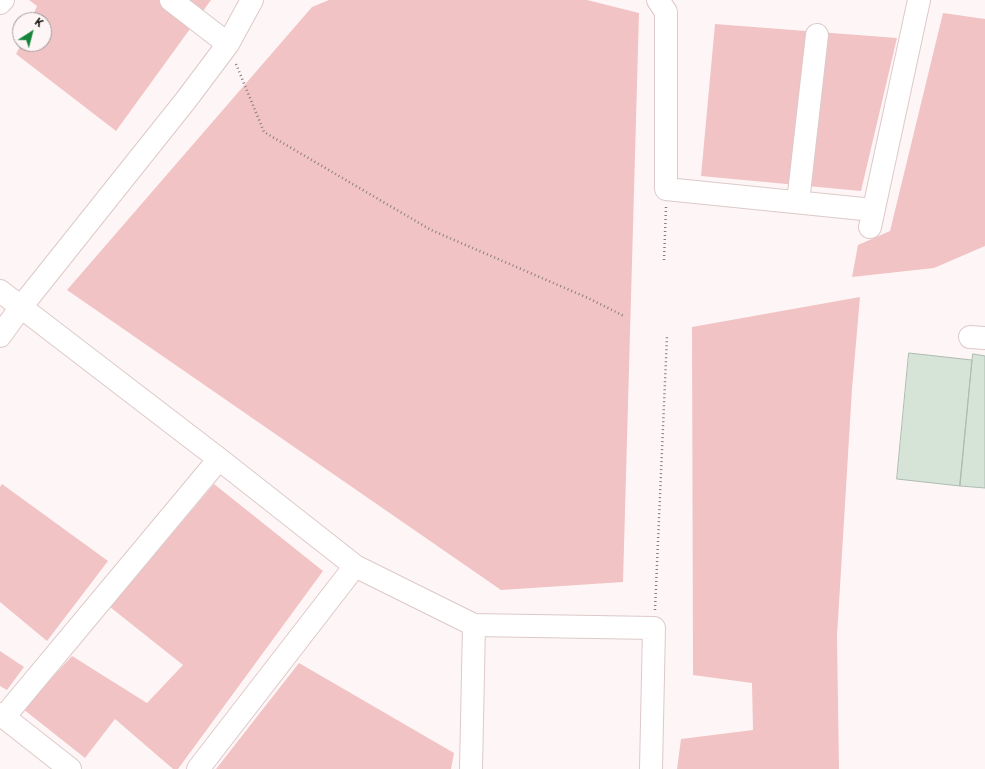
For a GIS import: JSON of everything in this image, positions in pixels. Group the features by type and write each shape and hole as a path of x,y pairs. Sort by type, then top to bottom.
{"street":[{"path":"0,3 3,0"},
{"path":"171,0 228,44"},
{"path":"0,336 21,306 186,100 228,44 252,0"},
{"path":"658,0 666,12 666,189 798,202 872,218 918,0"},
{"path":"798,202 817,35"},
{"path":"0,291 220,459 355,566 474,625 654,628 651,769"},
{"path":"70,769 2,715 220,459"},
{"path":"198,769 355,566"},
{"path":"471,769 474,625"}],"path":[{"path":"228,44 264,132 431,230 588,298 624,316"},
{"path":"664,260 666,189"},
{"path":"654,628 667,336"}],"shaded area":[{"path":"29,0 211,0 116,131 16,54 17,52 52,52 52,12 34,12 37,6"},
{"path":"329,0 587,0 639,13 623,582 501,590 67,290 312,7"},
{"path":"943,13 985,19 985,246 934,268 852,277 858,245 890,231"},
{"path":"715,24 897,38 861,191 701,176"},
{"path":"860,297 852,389 837,636 839,769 677,769 681,739 753,730 752,683 693,675 692,327"},
{"path":"2,484 108,561 47,641 0,602 0,487"},
{"path":"214,484 323,571 178,769 173,769 115,719 85,758 23,709 72,656 147,703 183,665 110,607"},
{"path":"0,651 24,667 7,690 0,686"},
{"path":"299,663 454,753 451,769 216,769"}],"building":[{"path":"909,353 972,360 960,486 897,479"},
{"path":"973,354 985,356 985,488 960,486"}]}
